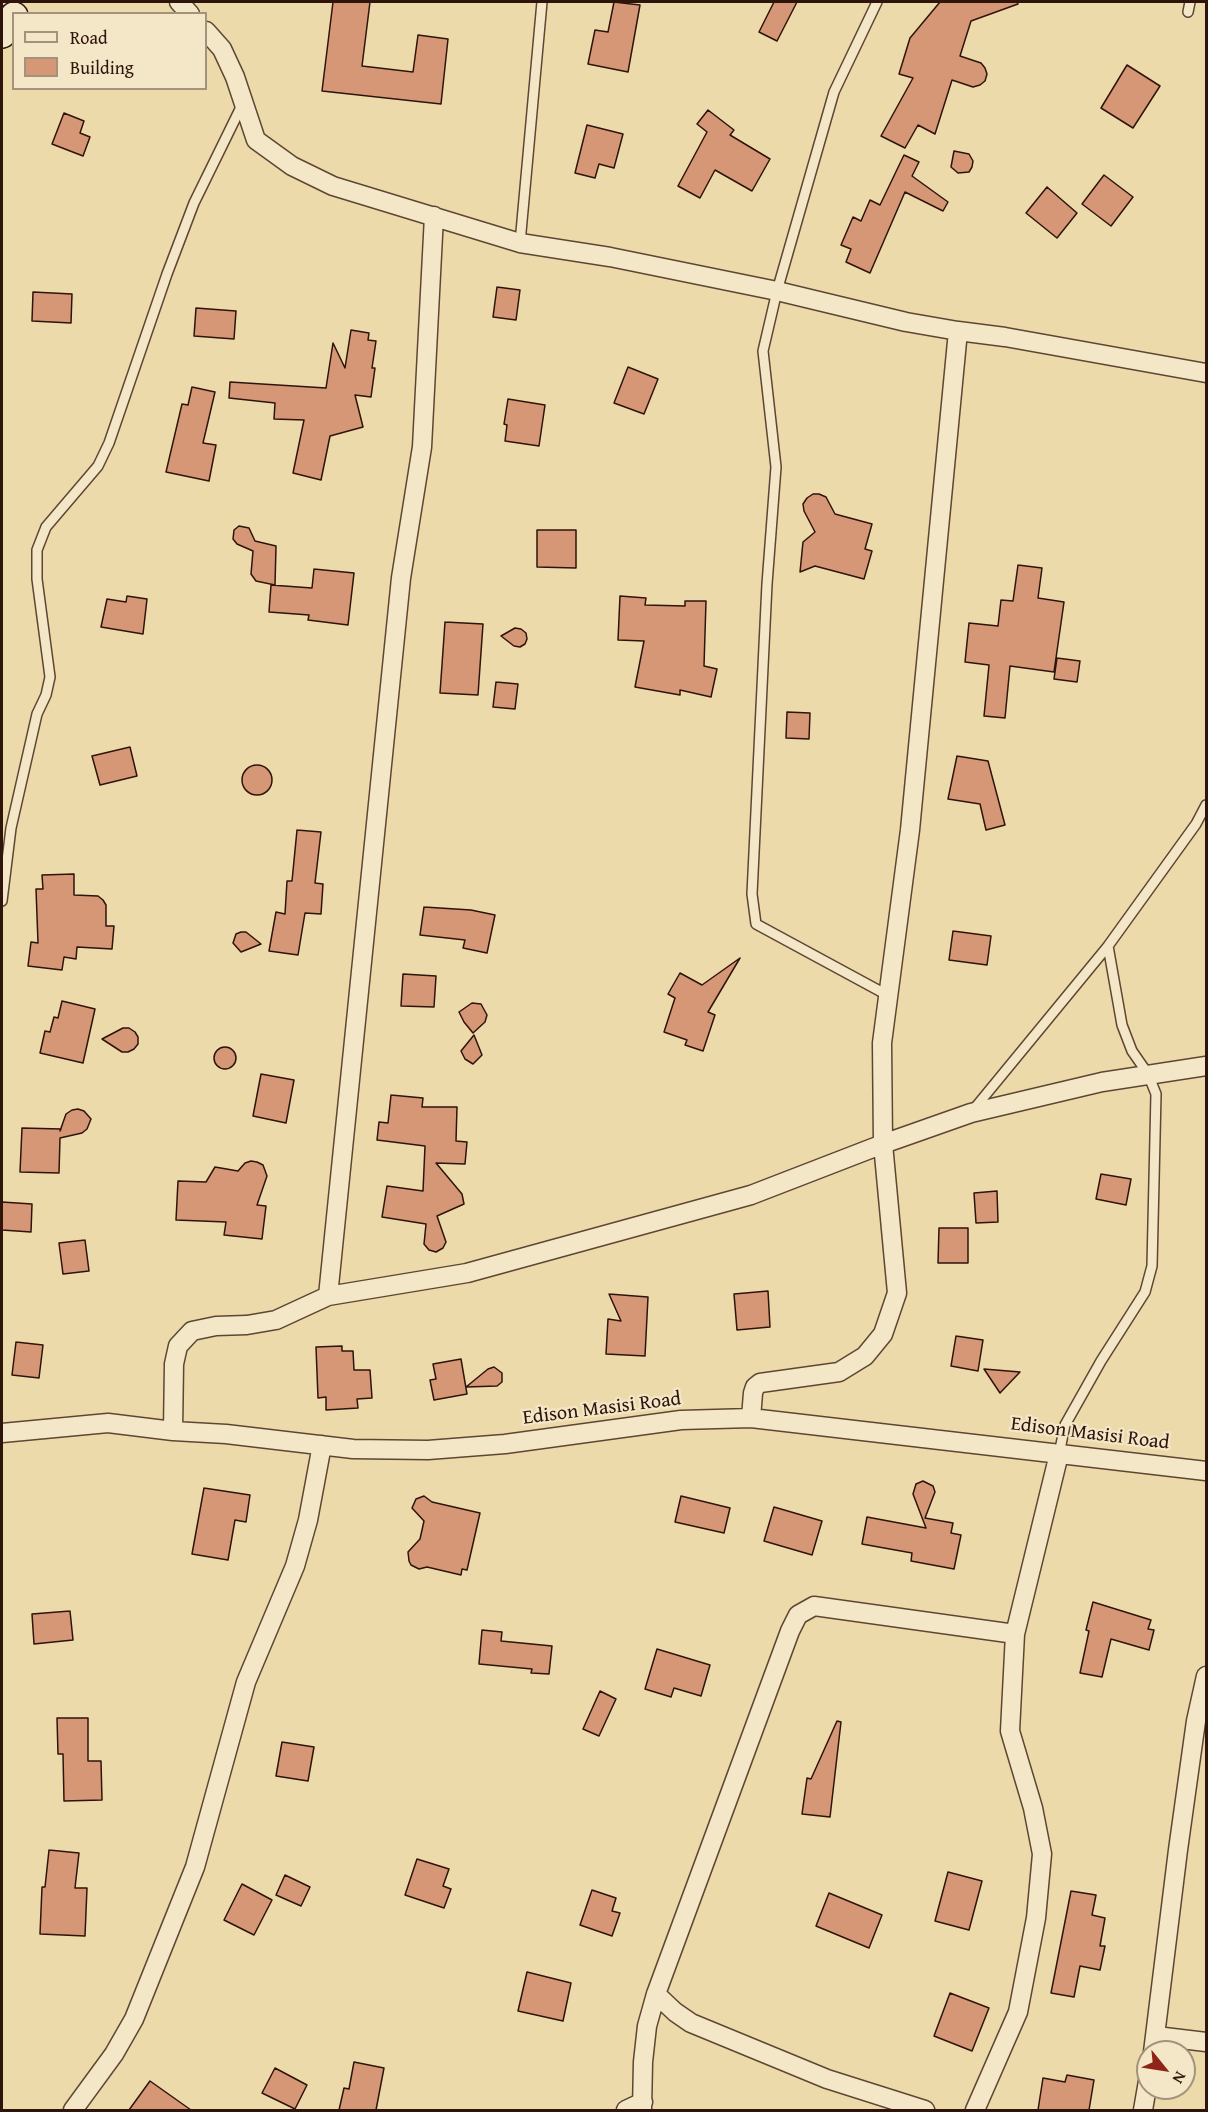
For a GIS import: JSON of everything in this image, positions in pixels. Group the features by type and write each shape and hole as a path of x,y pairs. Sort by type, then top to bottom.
{"main road":[{"path":"2,34 12,18"}],"street":[{"path":"207,32 222,49 236,77 256,140 292,166 333,186 520,243 610,257 777,291 863,313 958,332 1005,337 1206,373"},
{"path":"328,1296 401,578 422,447 434,216"},
{"path":"751,1419 753,1393 759,1383 839,1372 865,1356 883,1334 897,1293 883,1144 882,1043 910,830 958,332"},
{"path":"173,1431 174,1364 178,1346 192,1331 216,1326 247,1325 276,1320 328,1296 467,1273 751,1196 883,1144 971,1113 1102,1082 1206,1066"},
{"name":"Edison Masisi Road","path":"2,1433 108,1422 173,1431 226,1434 353,1449 428,1450 505,1444 681,1420 751,1419 1206,1471"},
{"path":"73,2110 114,2054 134,2019 195,1867 246,1682 294,1566 305,1532 322,1445"},
{"path":"975,2110 1018,2012 1036,1918 1042,1854 1033,1809 1010,1731 1015,1634 1059,1454"},
{"path":"626,2110 642,2107 646,2026 656,1994 790,1631 798,1615 814,1606 1015,1634"},
{"path":"1155,2040 1181,1827 1196,1720 1206,1676"},
{"path":"656,1994 691,2023 827,2079 925,2110"}],"lane":[{"path":"520,243 542,2"},
{"path":"877,2 834,92 777,291 763,351 776,467 767,584 752,894 756,924 889,996"},
{"path":"1188,12 1190,2"},
{"path":"2,901 11,828 37,714 46,695 50,677 38,579 37,550 46,527 98,466 109,443 194,203 243,103"},
{"path":"971,1113 1108,946 1196,824 1206,806"},
{"path":"1059,1454 1065,1425 1101,1361 1145,1292 1152,1266 1156,1094 1148,1074 1132,1051 1122,1025 1108,946"}],"building":[{"path":"333,2 370,2 362,66 413,72 418,35 448,39 441,104 322,91"},
{"path":"614,2 640,5 628,72 588,64 595,30 608,32"},
{"path":"774,2 797,2 777,41 759,32"},
{"path":"940,2 1017,2 1018,4 971,21 960,56 981,63 987,74 985,81 973,87 952,80 935,134 918,125 905,148 881,136 913,78 899,74 910,38"},
{"path":"1127,65 1160,86 1133,128 1101,108"},
{"path":"708,110 734,130 730,135 770,159 752,191 715,170 700,198 678,186 707,132 697,124"},
{"path":"64,113 84,121 80,133 90,137 83,156 52,144"},
{"path":"587,125 623,134 614,168 599,164 595,178 575,173"},
{"path":"954,151 969,154 973,161 969,172 958,173 951,167"},
{"path":"904,155 919,162 912,176 948,202 943,211 905,192 870,273 846,262 851,249 841,245 853,217 861,221 870,200 880,205"},
{"path":"1104,175 1133,197 1111,226 1082,204"},
{"path":"1047,187 1077,213 1057,238 1026,213"},
{"path":"497,287 520,290 516,320 493,317"},
{"path":"33,292 72,294 71,323 32,321"},
{"path":"196,308 236,311 234,339 194,336"},
{"path":"351,330 369,333 368,340 376,341 371,397 355,395 363,427 330,436 321,480 293,473 304,420 274,419 275,403 229,398 230,382 326,388 333,343 345,368"},
{"path":"628,367 658,379 644,414 614,403"},
{"path":"192,387 215,392 203,443 216,445 209,481 166,472 182,404 188,405"},
{"path":"508,399 545,405 539,446 505,441 507,425 504,424"},
{"path":"813,494 826,497 835,514 872,524 865,549 872,551 864,579 815,566 800,572 803,542 815,532 804,511 803,504"},
{"path":"239,526 249,528 255,541 276,546 275,585 256,581 251,574 253,551 237,544 233,539 234,530"},
{"path":"537,530 576,530 576,568 537,567"},
{"path":"1018,565 1042,568 1038,598 1064,602 1054,672 1010,666 1005,718 984,716 989,665 965,662 969,623 998,626 1001,600 1013,601"},
{"path":"314,569 354,573 348,625 308,620 309,615 269,612 271,585 312,588"},
{"path":"127,596 147,599 143,634 101,627 107,599 126,602"},
{"path":"620,596 646,598 645,605 685,606 685,601 706,601 704,666 717,669 711,697 680,690 680,695 635,687 644,641 618,640"},
{"path":"445,622 483,624 478,695 440,693"},
{"path":"515,628 526,633 525,644 520,647 514,646 501,636"},
{"path":"1057,658 1080,661 1077,682 1054,679"},
{"path":"496,682 518,684 515,709 493,707"},
{"path":"787,712 810,713 809,739 786,738"},
{"path":"130,747 137,776 100,785 92,756"},
{"path":"957,756 988,761 1005,825 986,830 980,804 948,799"},
{"path":"257,765 263,766 271,774 271,786 263,794 257,795 251,794 243,786 242,780 243,774 251,766"},
{"path":"297,830 321,832 315,883 323,884 321,914 305,913 298,955 269,951 276,912 285,914 287,881 292,881"},
{"path":"74,874 74,895 98,896 106,905 106,926 114,926 112,949 77,947 76,959 64,957 62,970 28,966 31,942 38,943 36,889 43,889 42,875"},
{"path":"424,907 471,910 495,915 487,953 463,948 465,940 420,935"},
{"path":"953,931 991,936 987,965 949,960"},
{"path":"246,932 261,944 241,952 233,943 236,934"},
{"path":"740,958 708,1012 715,1015 703,1051 685,1045 687,1040 664,1032 675,998 668,994 680,973 702,985"},
{"path":"403,974 436,976 434,1007 401,1006"},
{"path":"62,1001 95,1009 83,1063 40,1053 45,1031 50,1032 54,1017 58,1018"},
{"path":"472,1003 481,1004 487,1015 485,1022 473,1033 459,1012"},
{"path":"123,1028 129,1028 138,1037 138,1044 128,1052 122,1052 102,1039"},
{"path":"474,1035 482,1055 473,1064 465,1059 461,1051"},
{"path":"225,1047 233,1050 236,1058 233,1066 225,1069 217,1066 214,1058 217,1050"},
{"path":"261,1074 294,1080 286,1123 253,1116"},
{"path":"391,1095 423,1098 422,1107 457,1107 456,1141 467,1142 465,1164 436,1163 462,1194 464,1204 437,1216 446,1242 443,1248 436,1252 429,1250 424,1244 426,1224 382,1217 387,1186 423,1191 425,1146 377,1140 379,1122 388,1123"},
{"path":"72,1110 84,1111 91,1119 87,1129 82,1133 60,1138 59,1173 20,1172 22,1128 61,1129 66,1114"},
{"path":"251,1161 263,1165 267,1176 257,1205 266,1206 262,1239 224,1235 226,1222 176,1220 178,1181 206,1182 215,1167 238,1171 245,1163"},
{"path":"1101,1174 1131,1179 1126,1205 1096,1199"},
{"path":"997,1191 998,1222 976,1223 974,1193"},
{"path":"2,1202 32,1204 31,1232 2,1230"},
{"path":"939,1228 968,1228 968,1263 938,1263"},
{"path":"85,1240 89,1271 63,1274 59,1243"},
{"path":"768,1291 770,1327 737,1330 734,1294"},
{"path":"609,1294 648,1297 645,1356 606,1354 608,1319 621,1321"},
{"path":"956,1336 983,1340 978,1371 951,1366"},
{"path":"16,1342 43,1345 39,1378 12,1375"},
{"path":"342,1346 342,1351 353,1351 354,1370 370,1370 372,1398 357,1399 358,1408 326,1410 326,1397 318,1398 316,1347"},
{"path":"461,1359 467,1394 434,1400 430,1380 436,1379 433,1364"},
{"path":"494,1367 502,1373 502,1382 497,1386 466,1387 488,1369"},
{"path":"984,1369 1020,1372 1000,1393"},
{"path":"923,1481 933,1486 935,1492 925,1518 953,1523 951,1533 961,1535 954,1569 911,1561 912,1553 862,1544 867,1517 926,1528 913,1494 916,1484"},
{"path":"204,1488 250,1495 246,1522 235,1520 228,1560 192,1554"},
{"path":"424,1496 432,1502 480,1513 467,1570 462,1569 461,1575 427,1567 419,1569 411,1565 409,1561 408,1552 420,1539 424,1521 412,1508 416,1499"},
{"path":"681,1496 730,1508 724,1533 675,1522"},
{"path":"774,1507 822,1521 812,1555 764,1541"},
{"path":"1093,1602 1151,1620 1148,1629 1154,1630 1149,1650 1111,1639 1102,1677 1080,1673 1089,1631 1086,1630"},
{"path":"70,1611 73,1640 34,1644 32,1614"},
{"path":"482,1630 502,1632 501,1641 552,1646 549,1674 531,1673 532,1669 479,1664"},
{"path":"657,1649 710,1665 701,1696 674,1688 671,1697 645,1689"},
{"path":"600,1691 616,1699 599,1736 583,1729"},
{"path":"57,1718 88,1718 88,1761 101,1761 102,1800 64,1801 63,1754 58,1754"},
{"path":"837,1721 841,1722 830,1817 802,1814 807,1778 811,1779"},
{"path":"282,1742 314,1747 308,1781 276,1776"},
{"path":"49,1850 79,1853 75,1888 87,1888 85,1936 40,1934 42,1887 45,1887"},
{"path":"417,1859 449,1869 443,1886 451,1889 444,1908 405,1895"},
{"path":"948,1872 982,1881 969,1930 935,1921"},
{"path":"285,1875 310,1887 301,1906 276,1895"},
{"path":"242,1884 272,1900 254,1935 224,1920"},
{"path":"592,1890 616,1898 612,1911 620,1913 612,1936 580,1925"},
{"path":"1071,1891 1096,1895 1092,1915 1105,1918 1100,1946 1105,1946 1100,1970 1080,1966 1074,1997 1051,1993"},
{"path":"829,1893 882,1915 869,1948 816,1926"},
{"path":"527,1972 571,1983 563,2021 518,2011"},
{"path":"950,1993 989,2008 972,2051 934,2036"},
{"path":"354,2062 384,2068 376,2110 339,2110 344,2088 349,2089"},
{"path":"275,2068 307,2085 295,2109 262,2093"},
{"path":"1067,2075 1094,2080 1089,2110 1038,2110 1043,2078 1065,2082"},
{"path":"150,2081 191,2110 129,2110"}]}
